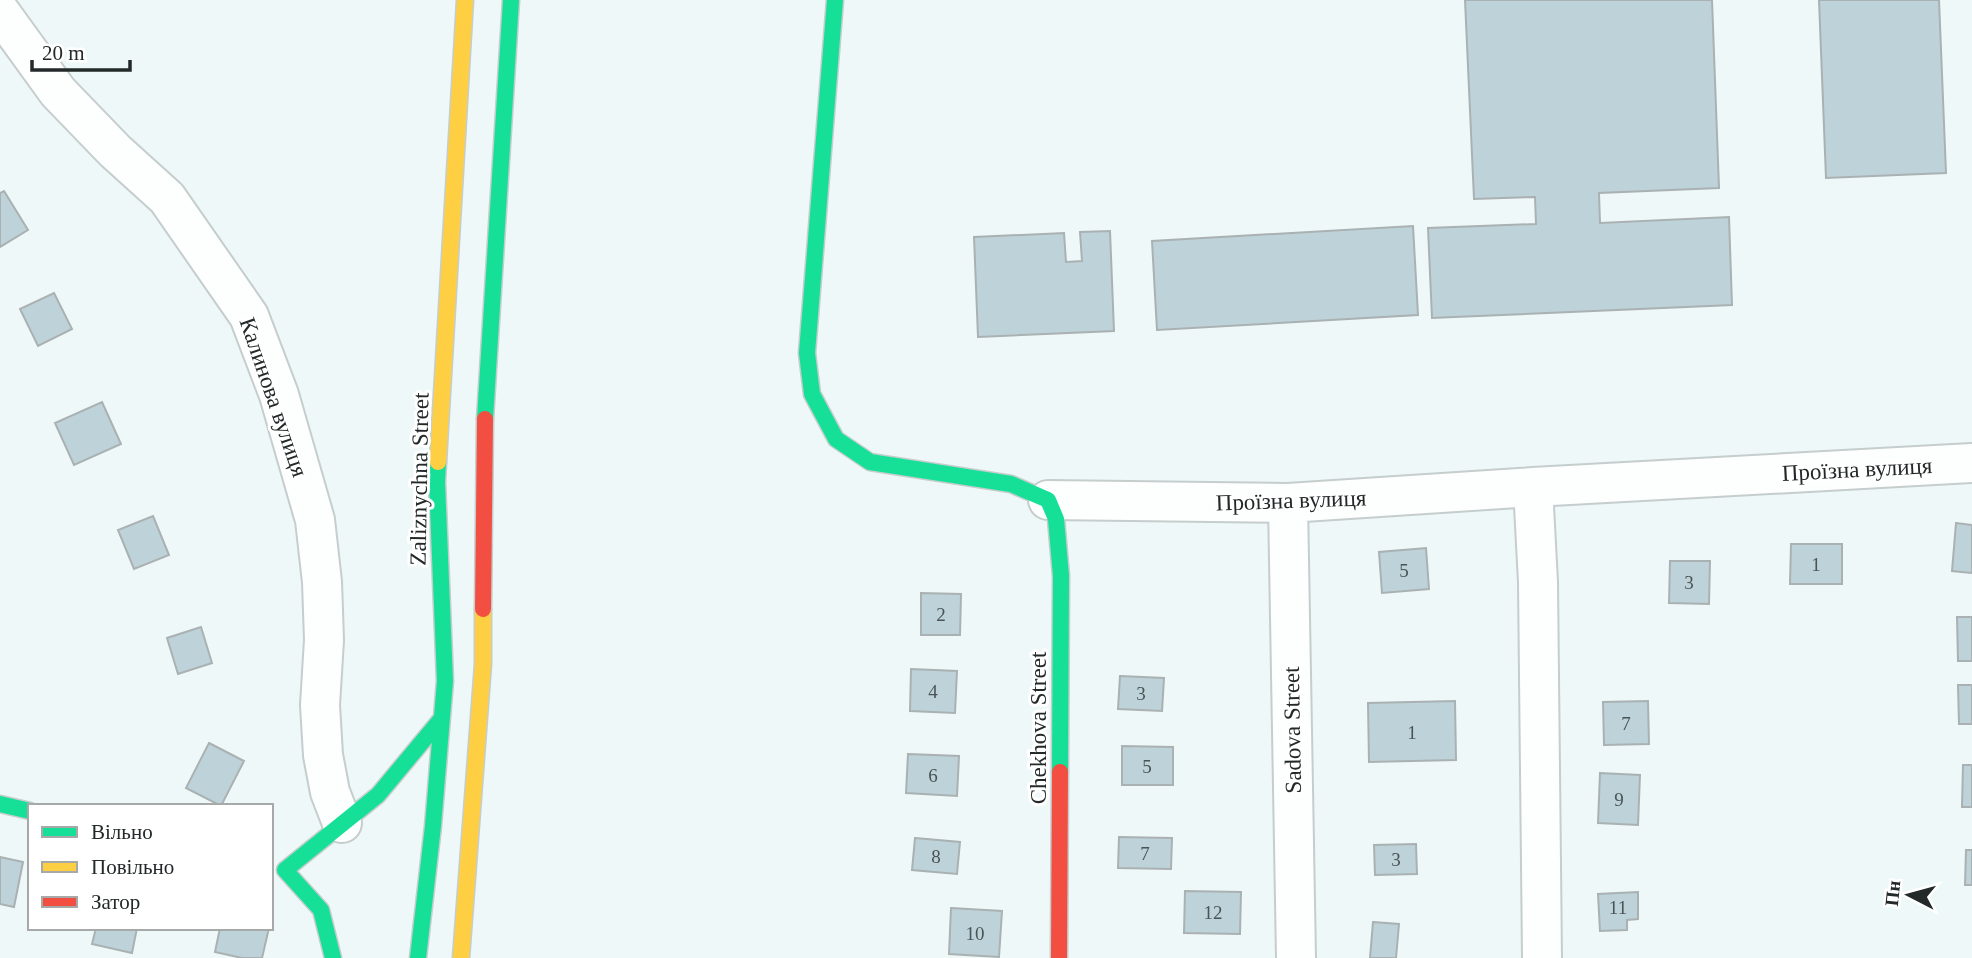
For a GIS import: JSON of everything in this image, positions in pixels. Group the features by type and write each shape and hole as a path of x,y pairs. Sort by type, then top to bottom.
{"main road":[{"name":"Zaliznychna Street","path":"418,958 433,826 445,681 438,482 465,0"},
{"path":"461,958 482,664 485,390 511,0"},
{"path":"835,0 807,353 812,394 836,439 870,462 1011,484 1048,500"},
{"name":"Chekhova Street","path":"1048,500 1056,519 1061,576 1059,958"},
{"path":"334,958 321,911 278,869 378,795 442,718"},
{"path":"0,804 28,810"}],"street":[{"name":"Калинова вулиця","path":"0,12 58,92 167,198 249,316 279,395 314,520 322,582 324,640 320,705 323,755 330,792 342,823"},
{"name":"Проїзна вулиця","path":"1048,500 1288,503 1972,463"},
{"path":"1533,487 1538,582 1542,958"},
{"name":"Sadova Street","path":"1288,503 1296,958"}],"building":[{"path":"1465,0 1712,0 1719,188 1599,193 1600,223 1729,217 1732,305 1432,318 1428,228 1536,224 1535,197 1474,199"},
{"path":"1819,0 1939,0 1946,173 1826,178"},
{"path":"4,191 28,230 0,247 0,193"},
{"path":"1413,226 1418,315 1157,330 1152,241"},
{"path":"1110,231 1114,331 978,337 974,237 1064,233 1066,262 1082,261 1080,232"},
{"path":"54,293 72,329 38,346 20,309"},
{"path":"102,402 121,444 74,465 55,423"},
{"path":"153,516 169,555 134,569 118,530"},
{"path":"1956,523 1972,525 1972,573 1952,571"},
{"path":"1791,544 1842,544 1842,584 1790,584"},
{"path":"1426,548 1429,589 1382,593 1379,552"},
{"path":"1670,561 1710,561 1709,604 1669,603"},
{"path":"921,593 961,594 960,635 921,635"},
{"path":"1957,617 1972,617 1972,661 1958,661"},
{"path":"201,627 212,663 178,674 167,638"},
{"path":"911,669 957,671 955,713 910,711"},
{"path":"1120,676 1164,678 1162,711 1118,709"},
{"path":"1958,685 1972,685 1972,724 1959,724"},
{"path":"1455,701 1456,760 1369,762 1368,703"},
{"path":"1648,701 1649,744 1604,745 1603,702"},
{"path":"209,743 244,761 222,804 186,788"},
{"path":"1122,746 1173,747 1173,785 1122,785"},
{"path":"908,754 959,756 957,796 906,793"},
{"path":"1963,765 1972,765 1972,807 1962,807"},
{"path":"1600,773 1640,775 1638,825 1598,823"},
{"path":"1119,837 1172,838 1171,869 1118,868"},
{"path":"915,838 960,842 957,874 912,870"},
{"path":"1416,844 1417,874 1375,875 1374,845"},
{"path":"1966,850 1972,850 1972,885 1965,885"},
{"path":"0,857 23,862 14,907 0,904"},
{"path":"1185,891 1241,892 1240,934 1184,933"},
{"path":"1638,892 1638,919 1627,920 1627,930 1600,931 1598,894"},
{"path":"951,908 1002,911 999,957 949,954"},
{"path":"1373,922 1399,924 1396,958 1370,958"},
{"path":"96,930 137,930 132,953 92,944"},
{"path":"220,930 269,930 262,958 242,958 215,952"}],"traffic: fast":[{"path":"485,419 511,0"},
{"path":"835,0 807,353 812,394 836,439 870,462 1011,484 1048,500 1056,519 1061,576 1060,772"},
{"path":"418,958 433,826 445,681 438,462"},
{"path":"285,870 378,795 442,718"},
{"path":"0,804 28,811"},
{"path":"285,870 321,910 333,958"}],"traffic: slow":[{"path":"438,462 465,0"},
{"path":"461,958 483,664 483,609"}],"traffic: jam":[{"path":"483,609 485,419"},
{"path":"1059,958 1060,772"}]}
